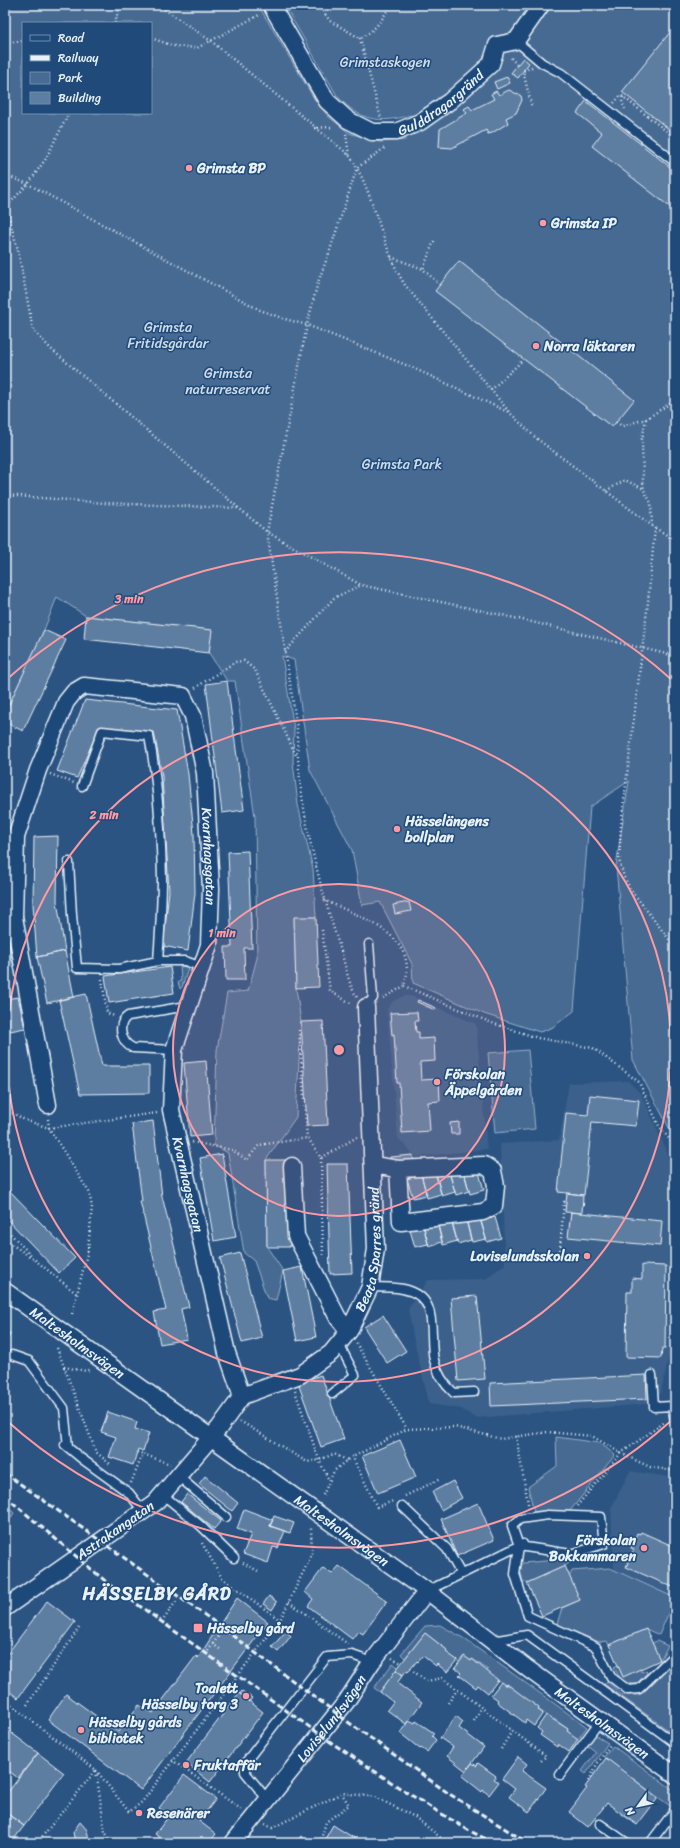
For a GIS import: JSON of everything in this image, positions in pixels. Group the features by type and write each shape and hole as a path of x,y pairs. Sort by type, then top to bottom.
{"street":[{"path":"516,41 541,5"},
{"name":"Gulddragargränd","path":"272,7 327,101 348,120 372,132 391,132 420,122 450,101 491,64 497,45 516,41"},
{"path":"48,1105 9,917 16,838 38,770 66,702 74,692 84,686 183,696"},
{"name":"Kvarnhagsgatan","path":"183,696 193,716 205,772 211,889 208,945 174,1050 171,1110 227,1353 242,1396"},
{"name":"Beata Sparres gränd","path":"242,1396 300,1375 331,1353 349,1331 370,1286 376,1249 366,1010"},
{"name":"Beata Sparres gränd","path":"373,1165 398,1169 484,1165 493,1171 496,1186 494,1206 483,1212 402,1222 398,1169"},
{"name":"Beata Sparres gränd","path":"292,1166 296,1236 338,1318 349,1331"},
{"name":"Maltesholmsvägen","path":"5,1291 426,1591 490,1641 675,1775"},
{"path":"211,1438 242,1396"},
{"name":"Astrakangatan","path":"5,1608 155,1503 211,1438"},
{"name":"Loviselundsvägen","path":"233,1843 267,1799 303,1758 346,1702 372,1662 426,1591"}],"lane":[{"path":"516,41 542,63 561,73 675,162"},
{"path":"82,786 102,731 149,736 156,772 162,880 158,961"},
{"path":"69,862 77,968 119,969 158,961 185,961 202,967"},
{"path":"366,1010 373,998 369,944"},
{"path":"174,1050 133,1048 127,1045 123,1040 121,1024 123,1019 128,1016 187,1006"},
{"path":"370,1286 404,1289 422,1296 432,1316 434,1360 442,1382 454,1393 474,1392"},
{"path":"332,1394 355,1375 339,1344"},
{"path":"12,1355 29,1361 64,1408 66,1445 82,1459 129,1492 143,1511"},
{"path":"652,1375 654,1407 672,1406 674,1418"},
{"path":"181,1473 226,1517"},
{"path":"162,1494 201,1526 234,1558"},
{"path":"399,1503 447,1549 461,1574"},
{"path":"426,1591 522,1545 571,1554 604,1544 601,1517 548,1515 520,1519 512,1526 522,1545 515,1574 528,1616 596,1648 611,1677 628,1690 639,1689 675,1654"},
{"path":"490,1641 527,1635 675,1743"},
{"path":"267,1799 245,1772 245,1762 327,1657 352,1655 372,1662"},
{"path":"560,1775 600,1720"},
{"path":"650,1843 675,1810"},
{"path":"600,1824 627,1843"}],"path":[{"path":"115,22 120,5"},
{"path":"158,5 211,41 314,128 349,155 357,168 372,202 396,271 405,285 510,413 536,438 652,526 675,540"},
{"path":"318,5 330,21 360,38 391,132 388,146 357,168 330,252 318,282 307,325 267,532 296,728 297,756 303,806 324,900 355,994 366,1010"},
{"path":"360,38 369,34 387,13 390,5"},
{"path":"152,38 174,46 197,48 272,7"},
{"path":"5,43 22,41"},
{"path":"511,58 517,65"},
{"path":"524,71 532,108"},
{"path":"619,97 621,95 675,138"},
{"path":"68,114 45,160 28,184 6,205 18,250 33,330 50,349 267,532 360,585 502,615 675,656"},
{"path":"314,128 337,127"},
{"path":"5,175 28,184 260,310 307,325 410,367 510,413"},
{"path":"424,269 434,241"},
{"path":"391,256 424,269 440,285"},
{"path":"491,390 524,360"},
{"path":"616,422 622,426 646,419 675,400"},
{"path":"646,419 642,438 644,490 651,503 652,526"},
{"path":"606,491 625,480 644,490"},
{"path":"5,495 105,503 239,508"},
{"path":"655,528 622,818 619,860 624,877 631,890 672,943"},
{"path":"284,653 334,598 360,585"},
{"path":"183,696 235,662 244,661 255,670 297,756"},
{"path":"38,770 82,786"},
{"path":"322,930 330,991 366,1010"},
{"path":"675,934 672,943 675,1000"},
{"path":"366,1010 404,986 506,1028 538,1038 593,1048 639,1082 659,1126 675,1146"},
{"path":"103,991 107,1014 123,1019"},
{"path":"299,1030 307,1138 321,1158 323,1258"},
{"path":"48,1105 49,1128 89,1192 92,1207 88,1250 72,1314"},
{"path":"5,1109 25,1120 49,1128 171,1110"},
{"path":"321,1158 372,1129"},
{"path":"177,1139 232,1150 247,1160 259,1145 307,1138"},
{"path":"560,1250 564,1202 566,1202"},
{"path":"5,1228 34,1259"},
{"path":"5,1240 34,1259 77,1294"},
{"name":"Beata Sparres gränd","path":"349,1331 407,1429"},
{"path":"57,1348 96,1452"},
{"path":"64,1367 86,1371"},
{"path":"290,1379 319,1460 330,1480"},
{"path":"229,1414 307,1462 319,1460 334,1454 347,1460"},
{"path":"570,1516 621,1453 674,1418"},
{"path":"324,1495 334,1471 352,1456 407,1429 455,1427 501,1438 547,1432 592,1436 621,1453 650,1467 675,1471"},
{"path":"516,1436 531,1518"},
{"path":"137,1452 181,1473"},
{"path":"131,1483 142,1454"},
{"path":"352,1456 377,1506 399,1503"},
{"path":"402,1497 440,1479"},
{"path":"5,1700 96,1770 128,1812 142,1802 172,1760 280,1620 312,1554 311,1528"},
{"path":"199,1537 222,1578 280,1620"},
{"path":"234,1558 258,1571"},
{"path":"164,1619 177,1600"},
{"path":"288,1602 353,1648"},
{"path":"28,1705 79,1628"},
{"path":"208,1651 221,1632"},
{"path":"213,1644 221,1650"},
{"path":"410,1669 427,1681 442,1678 546,1756 540,1762"},
{"path":"448,1702 457,1690"},
{"path":"474,1721 481,1708"},
{"path":"501,1749 512,1731"},
{"path":"589,1781 597,1764 618,1734"},
{"path":"172,1760 246,1813"},
{"path":"38,1843 96,1770"},
{"path":"96,1770 105,1832 112,1843"},
{"path":"320,1843 326,1822 349,1805 342,1794"},
{"path":"272,1828 342,1794 375,1797 415,1817 447,1843"}],"shaded area":[{"name":"Förskolan Äppelgården","path":"404,996 411,996 476,1024 487,1149 416,1157 398,1138 387,1009 393,1001"},
{"name":"Loviselundsskolan","path":"628,1081 642,1095 667,1152 675,1187 675,1228 668,1248 669,1356 661,1393 648,1404 476,1418 461,1409 429,1404 408,1309 428,1280 485,1279 505,1264 500,1144 559,1140 569,1083"},
{"name":"Förskolan Bokkammaren","path":"630,1471 675,1478 675,1598 614,1569 611,1508"}],"green space":[{"path":"5,5 258,5 315,100 328,116 349,133 380,142 405,140 411,115 400,118 380,120 363,116 346,105 338,97 284,5 675,5 675,1139 633,1060 616,866 629,781 590,807 574,1011 553,1027 540,1032 484,1014 413,983 412,964 380,902 362,905 352,850 310,770 294,660 282,656 294,729 293,761 298,805 313,869 316,917 294,918 296,988 301,1022 296,1117 266,1160 267,1247 283,1271 276,1300 267,1298 254,1261 244,1253 228,1153 214,1145 217,1050 227,993 248,991 257,958 255,817 235,681 227,681 209,653 211,630 86,616 57,597 44,630 5,713"},
{"path":"180,966 188,969 180,989 178,982 181,981"},
{"path":"528,1050 535,1129 495,1133 488,1053"},
{"path":"556,1437 600,1443 615,1455 570,1511 534,1512 528,1487 557,1466"},
{"path":"5,1504 14,1513 5,1528"},
{"path":"567,1559 569,1563 565,1566 527,1583 523,1582 520,1568 523,1563"},
{"path":"610,1568 675,1598 659,1635 646,1629 609,1645 607,1641 599,1642 557,1624 562,1608 580,1600 569,1577 572,1571"},
{"path":"440,1625 463,1638 587,1727 578,1739 567,1731 568,1729 554,1719 552,1720 507,1684 506,1686 487,1672 488,1670 473,1659 471,1661 464,1656 459,1662 446,1652 447,1650 425,1633 405,1658 401,1654 425,1626"},
{"path":"657,1641 668,1646 660,1660 652,1643"},
{"path":"675,1660 675,1674 672,1678 675,1682 675,1735 604,1684 607,1681 622,1695 639,1695 647,1689"},
{"path":"393,1663 398,1667 380,1692 374,1688"},
{"path":"618,1665 640,1669 641,1672 646,1670 647,1673 636,1684 628,1683 622,1680 616,1671 614,1667"},
{"path":"595,1735 608,1743 586,1774 582,1771 596,1752 587,1745"},
{"path":"613,1746 675,1791 675,1799 670,1806 604,1757"}],"building":[{"path":"675,26 675,134 622,92"},
{"path":"523,58 529,63 518,78 511,73"},
{"path":"507,77 510,83 497,89 494,82"},
{"path":"509,90 521,96 522,100 516,113 506,118 508,123 492,133 488,134 486,130 452,148 439,147 440,129 467,113 464,109 469,106 472,110 494,99 491,94 496,91 499,95"},
{"path":"586,101 675,171 675,211 592,146 602,133 577,113"},
{"name":"Norra läktaren","path":"459,261 634,400 612,427 435,291"},
{"path":"86,616 212,630 209,653 84,639"},
{"path":"44,630 66,640 23,731 5,722 5,713"},
{"path":"227,681 244,810 222,813 206,684"},
{"path":"85,700 177,710 188,774 194,834 195,893 188,951 163,946 169,891 162,776 154,732 99,728 77,778 57,771"},
{"path":"58,836 57,901 65,951 37,957 33,905 34,837"},
{"path":"248,851 252,948 244,948 245,980 226,980 225,947 232,947 228,852"},
{"path":"409,902 411,911 395,914 393,905"},
{"path":"294,917 316,917 319,987 296,988"},
{"path":"7,936 14,966 5,968 5,937"},
{"path":"65,951 74,997 47,1003 37,957"},
{"path":"170,967 174,993 109,1003 105,976"},
{"path":"86,994 102,1066 149,1066 149,1093 80,1094 59,1000"},
{"path":"18,997 25,1028 5,1032 5,999"},
{"path":"418,1000 436,1008 435,1010 417,1002"},
{"path":"417,1012 418,1021 415,1021 416,1032 419,1032 419,1039 434,1038 435,1061 420,1062 421,1080 439,1079 440,1101 428,1102 430,1131 402,1133 399,1083 397,1083 394,1034 392,1035 390,1013"},
{"path":"323,1021 328,1125 307,1126 301,1022"},
{"path":"206,1061 212,1135 190,1137 184,1063"},
{"path":"590,1095 639,1100 636,1126 592,1122 584,1195 558,1192 566,1113 588,1115"},
{"path":"153,1121 162,1196 189,1307 181,1309 187,1339 160,1344 154,1312 166,1310 140,1201 142,1201 132,1124"},
{"path":"459,1122 459,1134 451,1134 450,1123"},
{"path":"222,1154 236,1237 214,1241 200,1158"},
{"path":"413,1155 414,1161 390,1164 390,1157"},
{"path":"266,1160 290,1160 290,1247 267,1247"},
{"path":"327,1164 348,1164 352,1273 330,1274"},
{"path":"478,1169 484,1190 470,1194 464,1173"},
{"path":"464,1171 469,1191 456,1195 450,1175"},
{"path":"449,1172 455,1192 442,1196 436,1176"},
{"path":"436,1173 441,1194 427,1198 422,1177"},
{"path":"421,1175 427,1195 413,1198 407,1179"},
{"path":"5,1186 75,1258 59,1273 5,1217"},
{"path":"567,1193 583,1195 582,1213 565,1212"},
{"path":"571,1212 662,1221 660,1246 568,1237"},
{"path":"495,1217 501,1238 487,1242 481,1221"},
{"path":"480,1219 486,1239 472,1242 467,1223"},
{"path":"466,1220 471,1240 458,1244 452,1224"},
{"path":"452,1221 457,1241 443,1245 438,1225"},
{"path":"437,1223 442,1242 429,1246 423,1226"},
{"path":"423,1224 428,1244 415,1247 409,1227"},
{"path":"240,1253 262,1338 242,1343 220,1258"},
{"path":"642,1265 666,1266 665,1348 662,1348 661,1358 626,1357 627,1292 632,1292 632,1278 642,1279"},
{"path":"302,1267 316,1337 297,1341 283,1271"},
{"path":"477,1296 485,1379 458,1381 451,1298"},
{"path":"383,1315 406,1351 387,1363 364,1327"},
{"path":"5,1332 10,1333 5,1348"},
{"path":"321,1375 344,1439 321,1447 298,1383"},
{"path":"646,1375 647,1399 491,1406 490,1383"},
{"path":"108,1412 137,1422 135,1429 149,1433 143,1451 138,1449 133,1465 109,1457 116,1437 101,1432"},
{"path":"400,1440 416,1477 378,1493 362,1456"},
{"path":"205,1476 238,1503 232,1511 199,1484"},
{"path":"453,1481 462,1498 441,1510 432,1492"},
{"path":"187,1494 221,1521 214,1529 181,1502"},
{"path":"478,1503 494,1540 457,1556 441,1519"},
{"path":"244,1509 273,1520 270,1526 285,1531 278,1548 273,1547 268,1563 243,1554 251,1534 237,1529"},
{"path":"274,1516 294,1523 290,1533 270,1526"},
{"path":"641,1532 675,1547 675,1588 626,1567 634,1549 631,1548 637,1533 640,1534"},
{"path":"339,1566 387,1601 363,1634 358,1631 352,1639 308,1606 313,1599 305,1592 323,1568 332,1574"},
{"path":"565,1566 580,1600 542,1616 527,1583"},
{"path":"269,1596 277,1602 272,1610 263,1604"},
{"path":"237,1598 268,1622 141,1790 48,1720 66,1694 118,1732 139,1705 153,1713 196,1656 198,1658"},
{"path":"47,1601 75,1622 18,1698 5,1688 5,1657"},
{"path":"646,1629 660,1660 623,1677 609,1645"},
{"path":"286,1631 291,1636 278,1652 272,1647"},
{"path":"425,1633 457,1660 447,1672 423,1656 408,1672 406,1671 403,1675 396,1670"},
{"path":"464,1656 471,1661 472,1659 498,1680 488,1693 478,1685 476,1688 459,1675 461,1673 455,1668"},
{"path":"396,1670 403,1675 397,1683 422,1702 406,1724 387,1710 393,1702 380,1692"},
{"path":"501,1682 506,1686 507,1684 539,1708 538,1710 543,1713 534,1726 526,1720 525,1723 497,1702 498,1700 491,1695"},
{"name":"Toalett Hässelby torg 3","path":"242,1691 252,1698 249,1702 240,1694"},
{"path":"239,1693 263,1712 210,1782 186,1763"},
{"path":"546,1715 568,1729 567,1731 578,1739 569,1752 558,1744 557,1747 540,1735 542,1732 537,1728"},
{"path":"456,1716 463,1722 459,1728 484,1747 466,1771 447,1756 453,1747 440,1738"},
{"path":"409,1720 415,1723 416,1721 434,1733 432,1736 436,1740 427,1752 421,1748 420,1749 400,1733"},
{"path":"5,1728 38,1753 18,1778 5,1768"},
{"path":"38,1753 64,1773 24,1826 5,1812 5,1796"},
{"path":"518,1757 527,1764 522,1771 546,1788 529,1812 509,1797 515,1789 502,1779"},
{"path":"606,1758 658,1798 637,1825 607,1803 588,1827 569,1812 587,1788 585,1787"},
{"path":"472,1763 477,1766 478,1763 496,1776 494,1779 499,1782 489,1795 483,1790 482,1792 462,1776"},
{"path":"184,1775 216,1799 199,1821 216,1834 209,1843 161,1843 163,1840 155,1834 169,1816 159,1808"},
{"path":"5,1812 24,1826 11,1843 5,1843"},
{"path":"80,1822 87,1830 89,1840 88,1843 75,1843 73,1832"},
{"path":"333,1825 362,1843 331,1843 325,1839"},
{"path":"301,1836 311,1843 296,1843"}],"railway":[{"path":"5,1473 213,1621 348,1722 451,1795 528,1843"},
{"path":"5,1496 110,1585 332,1743 406,1792 468,1830 494,1843"}],"place":[{"name":"Grimsta BP","path":"189,168"},
{"name":"Grimsta IP","path":"543,223"},
{"name":"Norra läktaren","path":"536,346"},
{"name":"Hässelängens bollplan","path":"397,829"},
{"name":"Förskolan Äppelgården","path":"437,1082"},
{"name":"Loviselundsskolan","path":"587,1256"},
{"name":"Förskolan Bokkammaren","path":"644,1548"},
{"name":"Hässelby gård","path":"198,1628"},
{"name":"Toalett Hässelby torg 3","path":"246,1696"},
{"name":"Hässelby gårds bibliotek","path":"81,1730"},
{"name":"Fruktaffär","path":"186,1765"},
{"name":"Resenärer","path":"139,1813"}],"district":[{"name":"HÄSSELBY GÅRD","path":"157,1594"}],"park label":[{"name":"Grimstaskogen","path":"385,62"},
{"name":"Grimsta Fritidsgårdar","path":"168,336"},
{"name":"Grimsta naturreservat","path":"228,382"},
{"name":"Grimsta Park","path":"402,464"}]}
